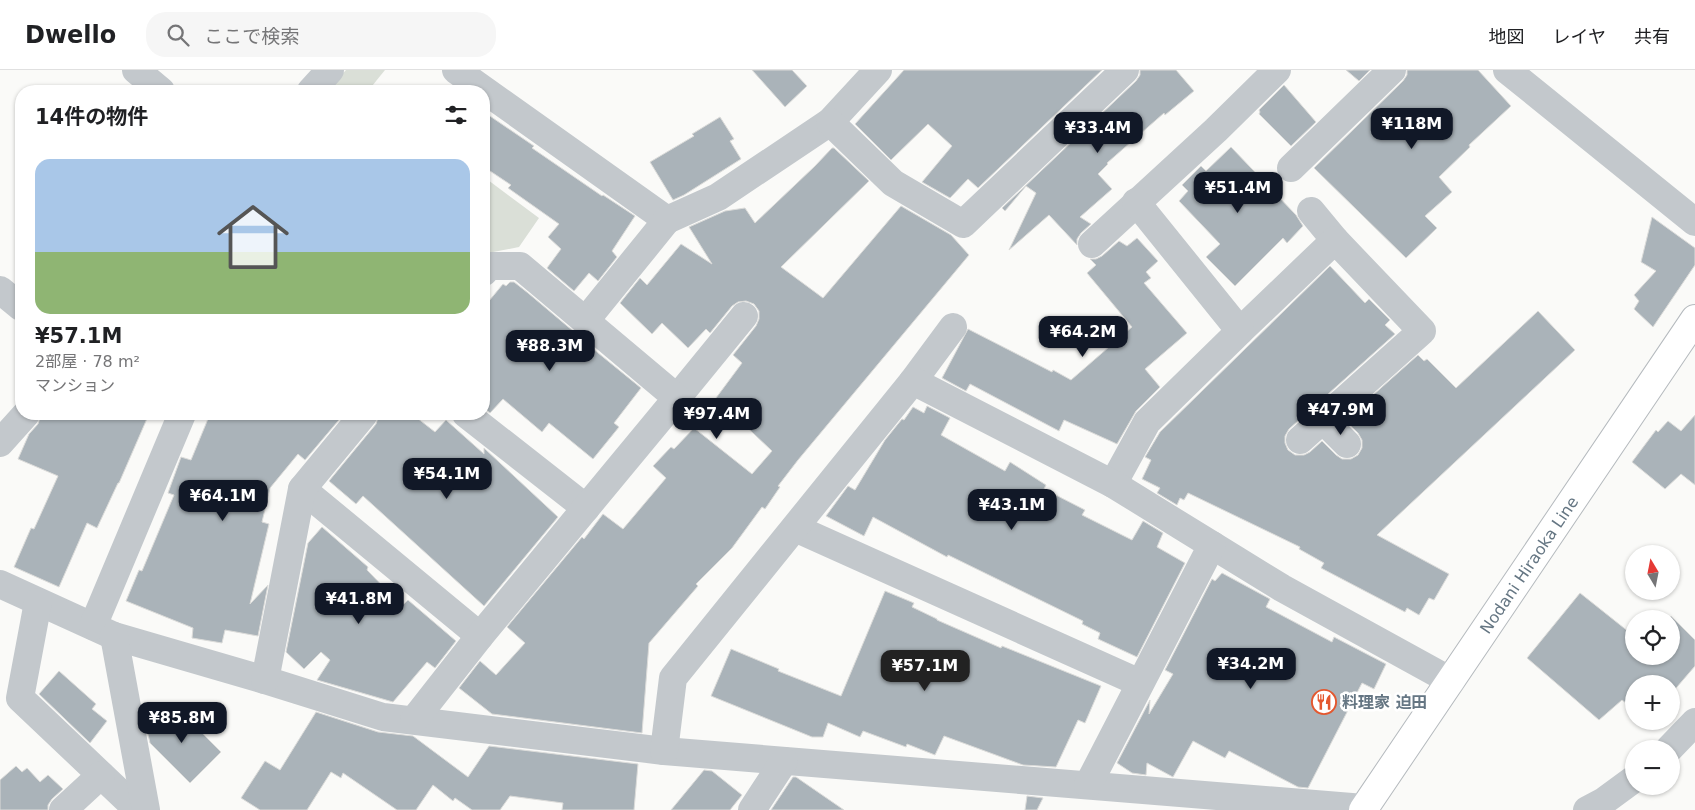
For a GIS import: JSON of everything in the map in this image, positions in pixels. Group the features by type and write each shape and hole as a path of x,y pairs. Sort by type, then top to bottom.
{"main road":[{"name":"Nodani Hiraoka Line","path":"1364,809 1695,319"}],"street":[{"path":"136,70 154,85"},
{"path":"456,70 477,85"},
{"path":"586,320 667,220 718,197 830,122 878,70"},
{"path":"830,122 893,183 963,224 1125,70"},
{"path":"1092,244 1216,130 1277,70"},
{"path":"1291,168 1392,70"},
{"path":"1507,70 1695,222"},
{"path":"490,94 667,220"},
{"path":"1136,202 1240,331"},
{"path":"1300,440 1422,331 1335,240 1311,211"},
{"path":"1112,484 1147,422 1335,240"},
{"path":"490,266 520,266 677,398"},
{"path":"0,290 15,303"},
{"path":"414,720 480,636 744,316"},
{"path":"664,750 673,678 913,381 953,326"},
{"path":"913,381 1112,484 1282,588 1451,681"},
{"path":"0,443 21,420"},
{"path":"146,810 103,631 180,420"},
{"path":"265,680 302,490 359,420"},
{"path":"474,420 586,508"},
{"path":"1323,420 1347,444"},
{"path":"302,490 480,636"},
{"path":"795,528 1140,683"},
{"path":"1088,786 1212,545"},
{"path":"0,584 103,631 383,717 664,750 1364,809"},
{"path":"38,602 20,698 138,810"},
{"path":"1678,740 1695,722"},
{"path":"752,810 784,760"},
{"path":"63,810 101,775"},
{"path":"1587,810 1604,801 1625,786"}],"shaded area":[{"path":"346,70 385,70 373,85 333,85"},
{"path":"490,181 539,218 519,247 490,253"}],"building":[{"path":"752,70 792,70 807,86 785,107"},
{"path":"904,70 1102,70 978,188 968,179 950,198 922,182 952,146 928,124 891,160 855,124"},
{"path":"1140,70 1176,70 1194,91 1165,115 1164,113 1107,163 1098,174 1112,189 1080,217 1091,224 1077,239 1077,245 1049,215 1009,250 1036,193 1026,186 1005,211 1002,208 1136,81 1140,75"},
{"path":"1346,70 1370,70 1359,81"},
{"path":"1407,70 1478,70 1511,106 1469,145 1470,147 1439,177 1452,192 1425,216 1437,228 1406,258 1314,168 1403,81 1407,75"},
{"path":"1284,85 1316,122 1291,146 1259,114 1259,110"},
{"path":"490,116 534,146 532,148 635,216 612,251 617,257 598,281 589,273 574,291 547,268 561,249 548,237 559,224 508,188 511,185 490,171"},
{"path":"720,117 734,139 730,141 741,159 673,200 650,162 694,136 692,134"},
{"path":"1231,147 1296,215 1303,226 1287,243 1283,238 1235,286 1206,257 1220,244 1179,201 1188,191 1182,185 1201,166 1206,171"},
{"path":"832,148 869,181 781,267 823,298 901,206 951,235 969,255 798,460 778,486 780,487 765,509 762,507 732,548 696,584 698,586 649,643 642,733 492,714 459,688 480,661 496,675 525,643 507,627 582,537 584,539 603,514 623,529 666,478 653,466 671,447 674,449 694,428 752,474 772,451 716,398 742,363 733,355 756,326 759,319 759,311 754,304 746,301 738,302 732,306 710,333 706,329 688,348 662,323 652,334 620,303 640,278 647,285 681,244 712,264 689,227 725,211 745,208 755,223"},
{"path":"1652,217 1695,248 1695,265 1653,327 1634,309 1639,301 1634,295 1656,271 1641,262"},
{"path":"1137,238 1158,261 1146,272 1151,278 1144,283 1187,333 1145,369 1160,387 1136,411 1117,444 1064,420 1059,431 970,384 966,391 942,378 968,329 1071,380 1132,327 1087,273 1096,265 1090,259 1102,256 1119,241 1127,246"},
{"path":"1330,266 1365,303 1369,299 1390,320 1385,325 1395,334 1289,429 1285,436 1285,443 1288,450 1295,455 1304,455 1310,452 1322,441 1342,459 1351,459 1358,455 1362,448 1362,440 1345,420 1418,355 1424,361 1427,359 1456,388 1538,311 1575,350 1377,535 1449,574 1434,600 1429,598 1419,615 1407,608 1405,612 1321,568 1324,563 1299,549 1300,547 1188,493 1184,500 1180,498 1177,505 1157,493 1160,488 1142,479 1151,460 1145,457 1160,432"},
{"path":"510,282 514,282 641,388 614,423 619,427 593,459 549,423 542,432 503,399 490,413 490,300 503,284 506,286"},
{"path":"927,406 950,418 941,435 1005,471 1010,462 1046,485 1044,489 1085,510 1082,515 1132,540 1143,521 1163,533 1157,547 1185,563 1137,657 1098,639 1100,633 1082,624 1083,621 948,555 947,557 873,517 864,536 826,516 848,486 855,490 885,440 902,419 904,420 913,407 924,413"},
{"path":"1695,415 1695,485 1681,474 1665,489 1632,462 1656,430 1658,432 1668,421 1681,431"},
{"path":"39,420 146,420 97,528 87,523 59,587 14,567 31,528 34,529 58,476 18,459 29,434"},
{"path":"208,420 339,420 305,460 298,454 270,488 262,522 269,524 250,604 268,585 258,636 225,630 222,643 192,638 193,628 126,601 139,570 142,571 174,495 168,493 181,457 191,460"},
{"path":"377,420 420,420 435,432 446,420 484,454 484,448 558,517 484,606 363,496 356,504 329,481 376,424"},
{"path":"322,527 368,567 367,570 402,606 408,600 456,641 435,668 427,662 393,702 317,680 330,660 321,652 304,669 286,652 308,543"},
{"path":"1222,573 1270,599 1266,607 1332,642 1334,637 1386,664 1374,689 1362,683 1308,788 1298,787 1229,751 1225,758 1193,741 1173,777 1147,763 1146,775 1132,773 1117,763 1150,700 1149,714 1173,674 1165,670 1212,579 1215,581"},
{"path":"885,591 914,603 912,607 937,620 1001,648 1002,646 1101,686 1085,723 1078,720 1056,767 1023,765 944,736 935,755 907,744 906,747 863,731 860,737 828,723 823,737 812,737 711,696 731,649 779,669 778,671 841,696"},
{"path":"1580,593 1625,629 1625,665 1680,665 1680,625 1695,640 1695,666 1680,684 1680,675 1625,675 1625,702 1622,700 1599,720 1527,658"},
{"path":"59,671 96,704 92,709 107,721 90,743 39,694"},
{"path":"173,704 221,752 190,783 150,743 147,730"},
{"path":"316,712 378,732 413,736 468,777 489,746 638,764 634,810 562,810 563,803 510,796 500,810 472,810 455,798 453,801 433,785 416,810 397,810 343,773 341,778 331,772 307,810 260,810 241,798 265,761 280,770"},
{"path":"16,766 22,772 27,768 40,782 48,775 63,789 52,799 48,805 48,810 0,810 0,780"},
{"path":"704,770 712,771 742,795 730,810 671,810"},
{"path":"793,777 796,777 844,810 771,810"},
{"path":"1027,796 1043,798 1037,810 1025,810"}],"place":[{"name":"料理家 迫田","path":"1324,702"}]}
